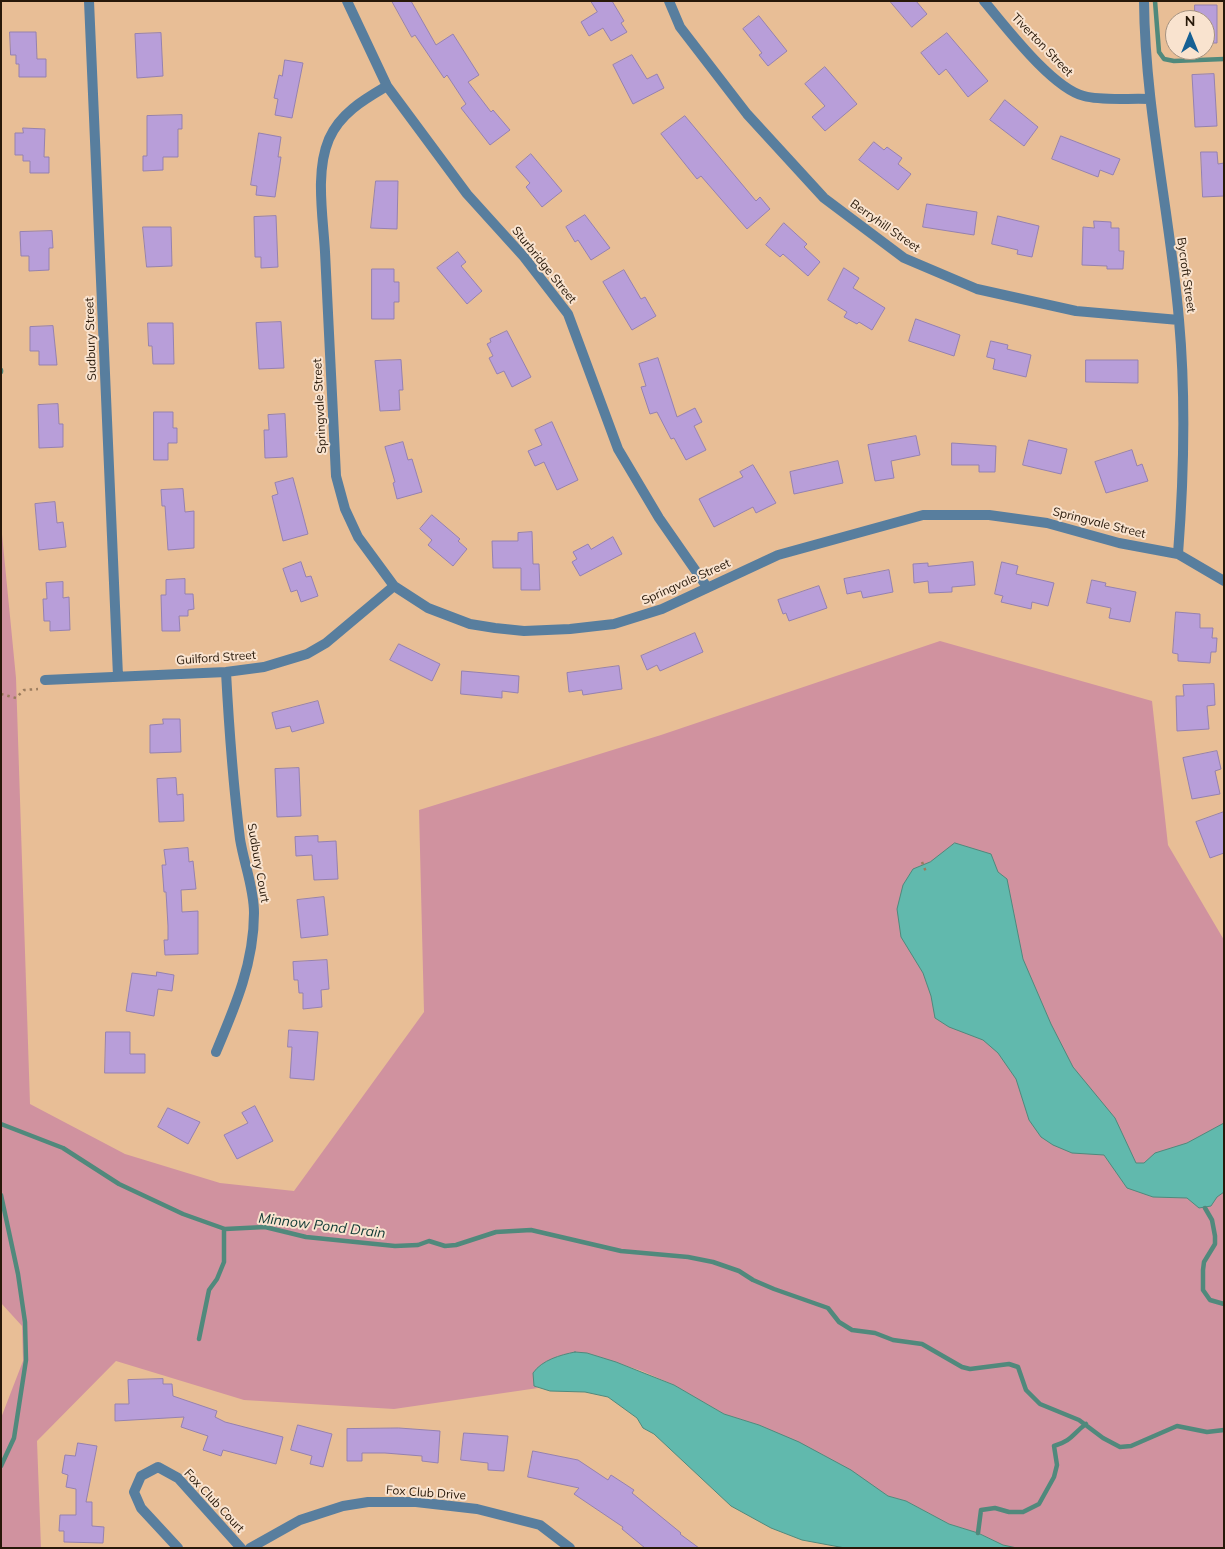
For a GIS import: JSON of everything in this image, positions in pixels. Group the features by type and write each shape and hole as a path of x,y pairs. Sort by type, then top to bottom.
{"street":[{"name":"Sudbury Street","path":"89,1 118,676"},
{"name":"Sturbridge Street","path":"347,1 387,86 467,194 524,256 568,314 618,448 659,518 707,587"},
{"name":"Berryhill Street","path":"669,1 680,27 746,114 824,198 904,258 986,291 1076,311 1179,320"},
{"name":"Tiverton Street","path":"984,1 1027,52 1065,87 1084,96 1150,99"},
{"name":"Bycroft Street","path":"1144,1 1150,99 1179,320 1184,417 1178,554"},
{"name":"Springvale Street","path":"387,86 362,101 341,120 329,138 322,179 336,476 345,510 358,537 394,586 428,608 470,624 524,631 570,629 614,624 662,609 778,555 923,515 989,515 1047,523 1120,543 1178,554 1224,581"},
{"name":"Guilford Street","path":"45,680 226,672 264,667 307,654 344,631 394,586"},
{"name":"Sudbury Court","path":"216,1052 241,994 250,953 254,915 253,896 241,847 231,772 226,672"},
{"name":"Fox Club Court","path":"178,1548 141,1508 134,1492 141,1476 158,1467 178,1478 241,1548"},
{"name":"Fox Club Drive","path":"250,1548 300,1520 343,1506 368,1502 416,1502 477,1509 540,1525 570,1548"}],"path":[{"path":"1,694 16,698 24,690 38,689 45,680"},
{"path":"922,862 926,872"}],"shaded area":[{"path":"1,524 16,678 30,1104 125,1154 220,1183 294,1191 424,1012 419,810 661,735 940,641 1152,701 1168,845 1224,940 1224,1548 1017,1548 1003,1545 978,1533 949,1524 906,1501 888,1496 825,1456 759,1425 724,1414 674,1385 642,1371 587,1353 558,1356 534,1386 538,1388 394,1409 244,1400 116,1361 37,1441 41,1548 1,1548 1,1418 23,1361 22,1326 1,1303"}],"water":[{"path":"955,843 991,854 998,872 1007,879 1023,959 1051,1024 1073,1067 1115,1118 1136,1163 1144,1163 1155,1153 1187,1143 1224,1123 1224,1192 1217,1197 1211,1206 1199,1208 1187,1198 1153,1197 1127,1188 1104,1155 1072,1153 1053,1145 1041,1137 1029,1120 1016,1079 998,1053 983,1040 949,1027 935,1018 931,996 923,973 901,937 897,909 903,885 913,869 930,862"},
{"path":"575,1352 587,1353 616,1362 674,1385 724,1414 759,1425 799,1442 851,1470 888,1496 906,1501 949,1524 978,1533 1003,1545 1017,1548 845,1548 802,1540 771,1528 731,1506 654,1434 643,1428 637,1418 608,1397 585,1392 550,1391 534,1386 533,1373 537,1368 546,1361"}],"building":[{"path":"392,1 411,1 436,45 453,34 479,75 468,82 491,112 493,110 510,130 490,145 461,108 466,104 447,75 444,78 415,35 412,37"},
{"path":"591,1 612,1 624,21 621,23 627,32 611,41 603,28 589,36 581,22 597,12"},
{"path":"890,1 916,1 927,14 912,27"},
{"path":"1195,5 1217,5 1217,43 1215,43 1215,10 1195,10"},
{"path":"759,16 787,51 768,66 759,55 762,53 743,29"},
{"path":"10,32 36,32 37,59 46,59 46,77 19,77 19,64 16,64 16,55 11,55"},
{"path":"161,33 163,76 137,78 135,34"},
{"path":"947,33 988,81 968,97 946,69 939,75 921,53"},
{"path":"632,55 647,79 657,74 664,88 633,104 613,65"},
{"path":"285,60 303,63 292,118 275,115 278,99 274,98 279,75 282,76"},
{"path":"825,67 857,104 825,131 812,117 825,106 805,84"},
{"path":"1214,74 1217,126 1195,127 1192,75"},
{"path":"1005,100 1038,127 1024,146 990,120"},
{"path":"182,115 182,129 178,129 178,157 163,157 163,170 143,171 143,156 147,156 147,116"},
{"path":"685,116 756,201 760,197 770,209 747,229 701,176 697,179 661,134"},
{"path":"23,128 45,129 44,157 49,157 49,173 30,173 30,161 23,161 23,155 15,155 15,133 23,133"},
{"path":"259,133 281,137 278,157 281,157 275,197 256,195 257,186 251,185"},
{"path":"1061,136 1120,159 1113,175 1100,170 1098,177 1052,159"},
{"path":"874,142 884,150 887,147 902,158 898,164 911,174 898,190 859,160"},
{"path":"1201,152 1217,152 1218,164 1224,163 1224,196 1203,197"},
{"path":"531,154 562,191 542,207 526,187 530,183 516,167"},
{"path":"376,181 398,181 397,229 371,228"},
{"path":"927,204 977,212 974,235 923,227"},
{"path":"585,215 610,248 591,260 578,240 575,242 566,227"},
{"path":"276,216 278,267 261,268 261,257 255,257 254,217"},
{"path":"998,216 1039,226 1032,257 1017,254 1018,250 992,244"},
{"path":"1094,221 1111,222 1111,228 1119,228 1119,251 1124,251 1123,269 1107,269 1107,266 1082,265 1083,227 1094,228"},
{"path":"784,223 807,244 804,247 820,262 808,276 783,254 780,257 766,245"},
{"path":"143,227 171,227 172,266 147,267"},
{"path":"52,231 53,248 49,248 49,270 29,271 29,256 21,256 20,232"},
{"path":"458,252 466,262 461,266 482,291 467,304 437,268"},
{"path":"844,268 859,278 853,288 885,308 872,330 859,322 857,324 844,317 847,312 828,300"},
{"path":"372,269 394,269 394,282 399,282 399,302 394,302 394,319 372,319"},
{"path":"624,270 641,299 645,297 656,316 632,330 603,282"},
{"path":"916,319 960,335 954,356 909,341"},
{"path":"281,322 284,368 259,369 256,323"},
{"path":"148,323 173,323 174,364 153,364 152,346 149,346"},
{"path":"53,326 57,365 39,365 39,351 30,351 30,327"},
{"path":"507,331 531,377 512,387 504,371 497,374 489,358 493,356 487,344 491,342 490,339"},
{"path":"991,341 1008,345 1007,349 1031,355 1026,377 993,369 995,359 987,357"},
{"path":"658,358 677,417 695,408 702,422 694,426 706,450 686,460 674,438 671,439 657,412 650,414 641,387 646,386 639,364"},
{"path":"401,360 403,390 399,390 400,410 380,411 375,361"},
{"path":"1086,360 1138,360 1138,383 1086,382"},
{"path":"58,404 59,424 63,424 63,447 39,448 38,405"},
{"path":"154,412 173,412 173,428 177,428 177,443 168,443 168,460 154,460"},
{"path":"285,414 287,457 265,458 264,430 269,430 268,415"},
{"path":"552,422 578,480 557,490 544,462 535,466 528,451 542,445 535,430"},
{"path":"916,436 920,455 891,461 894,478 875,481 868,445"},
{"path":"1029,440 1067,449 1061,474 1023,465"},
{"path":"403,442 408,460 412,459 422,492 397,499 393,483 395,482 385,447"},
{"path":"952,443 996,446 995,472 979,472 979,465 952,465"},
{"path":"1132,450 1137,466 1142,464 1148,481 1106,493 1095,462"},
{"path":"838,461 843,483 794,494 790,472"},
{"path":"753,465 776,503 756,513 753,507 714,527 699,499 743,477 740,472"},
{"path":"293,478 308,534 283,541 272,496 278,494 275,483"},
{"path":"183,489 185,512 194,511 194,548 168,550 165,506 162,506 161,490"},
{"path":"55,502 57,523 63,522 66,547 39,550 35,504"},
{"path":"432,515 460,539 458,541 467,549 453,566 428,545 432,540 420,529"},
{"path":"532,532 533,564 539,564 540,590 521,590 521,568 493,568 492,541 518,541 518,533"},
{"path":"613,537 622,554 580,576 572,562 577,559 573,552 588,544 591,549"},
{"path":"301,562 306,577 311,576 318,596 301,602 297,590 291,592 283,569"},
{"path":"973,562 975,585 952,587 952,592 929,593 928,581 914,583 913,564 928,563 928,566"},
{"path":"1002,562 1018,566 1016,574 1054,583 1048,606 1032,602 1031,609 1001,602 1003,596 995,594"},
{"path":"889,570 893,592 863,598 861,591 847,594 844,579"},
{"path":"185,579 185,594 193,594 194,609 188,610 188,616 179,616 180,631 162,631 161,595 166,595 166,580"},
{"path":"1092,580 1106,583 1105,586 1136,592 1130,622 1109,618 1111,608 1087,603"},
{"path":"63,582 63,598 69,597 70,630 50,631 50,621 44,621 43,599 47,599 46,583"},
{"path":"819,586 827,608 789,621 786,613 783,614 778,600"},
{"path":"1176,612 1200,614 1200,628 1213,628 1212,638 1217,638 1216,652 1211,652 1210,663 1178,661 1178,654 1173,653"},
{"path":"695,633 703,652 660,671 657,665 647,670 641,656"},
{"path":"399,644 440,664 432,681 390,660"},
{"path":"619,666 622,689 583,695 582,690 569,692 567,673"},
{"path":"462,671 519,676 518,693 502,691 502,698 461,694"},
{"path":"1214,684 1215,705 1207,706 1209,729 1177,731 1176,696 1184,696 1183,685"},
{"path":"318,701 324,723 292,732 290,726 276,729 272,713"},
{"path":"163,719 180,719 181,752 150,753 150,725 163,724"},
{"path":"1217,751 1221,769 1215,771 1220,794 1192,799 1183,758"},
{"path":"299,768 301,816 277,817 275,769"},
{"path":"176,778 177,795 183,794 184,821 159,822 157,779"},
{"path":"1224,812 1224,853 1210,858 1196,822"},
{"path":"318,836 318,842 336,841 338,879 314,880 312,855 296,856 295,837"},
{"path":"188,848 189,862 193,861 196,889 181,890 182,912 198,911 198,954 165,955 164,940 168,940 168,926 162,865 166,865 164,850"},
{"path":"324,897 328,935 301,938 297,900"},
{"path":"327,960 329,989 321,990 322,1007 303,1009 303,993 299,993 298,980 294,980 293,962"},
{"path":"157,972 174,975 172,991 158,989 154,1016 126,1011 132,973 156,976"},
{"path":"289,1030 318,1032 314,1080 290,1078 292,1047 288,1047"},
{"path":"106,1032 130,1032 130,1054 145,1054 145,1073 105,1073"},
{"path":"255,1106 273,1141 237,1159 224,1135 248,1123 242,1113"},
{"path":"168,1108 200,1122 188,1144 158,1127"},
{"path":"163,1379 163,1384 172,1384 173,1396 217,1411 215,1417 225,1422 283,1437 276,1464 223,1450 221,1456 203,1450 208,1436 181,1427 184,1417 115,1421 115,1404 129,1404 128,1380"},
{"path":"298,1425 332,1434 323,1467 310,1464 312,1456 291,1450"},
{"path":"399,1428 440,1431 438,1463 422,1461 422,1456 385,1453 362,1453 362,1461 347,1461 347,1429"},
{"path":"464,1433 508,1436 504,1471 488,1470 488,1463 461,1460"},
{"path":"78,1443 97,1446 86,1502 92,1502 92,1526 104,1527 103,1543 64,1542 64,1531 59,1531 60,1515 76,1515 76,1489 66,1487 68,1475 62,1473 65,1455 75,1456"},
{"path":"533,1451 578,1460 608,1480 611,1475 634,1490 632,1493 699,1548 645,1548 622,1529 623,1527 574,1494 579,1488 528,1477"}],"waterway":[{"path":"1155,1 1159,52 1164,59 1174,61 1224,59"},
{"name":"Minnow Pond Drain","path":"1,1124 63,1148 119,1184 183,1214 225,1229 265,1227 306,1237 395,1246 418,1245 429,1241 445,1246 456,1245 496,1232 531,1230 621,1251 688,1257 713,1262 739,1271 753,1280 774,1289 828,1308 839,1322 852,1330 875,1333 893,1340 922,1344 962,1367 970,1369 1009,1364 1018,1367 1026,1390 1040,1404 1079,1420 1103,1438 1120,1447 1131,1446 1177,1426 1207,1432 1224,1430"},
{"path":"1,1195 18,1274 25,1322 26,1360 14,1438 1,1466"},
{"path":"1205,1208 1212,1220 1215,1244 1204,1262 1203,1290 1210,1300 1224,1304"},
{"path":"199,1339 209,1290 217,1279 224,1262 224,1229"},
{"path":"978,1533 981,1510 995,1508 1009,1512 1023,1512 1039,1504 1054,1477 1057,1465 1054,1446 1069,1439 1086,1424"}]}
